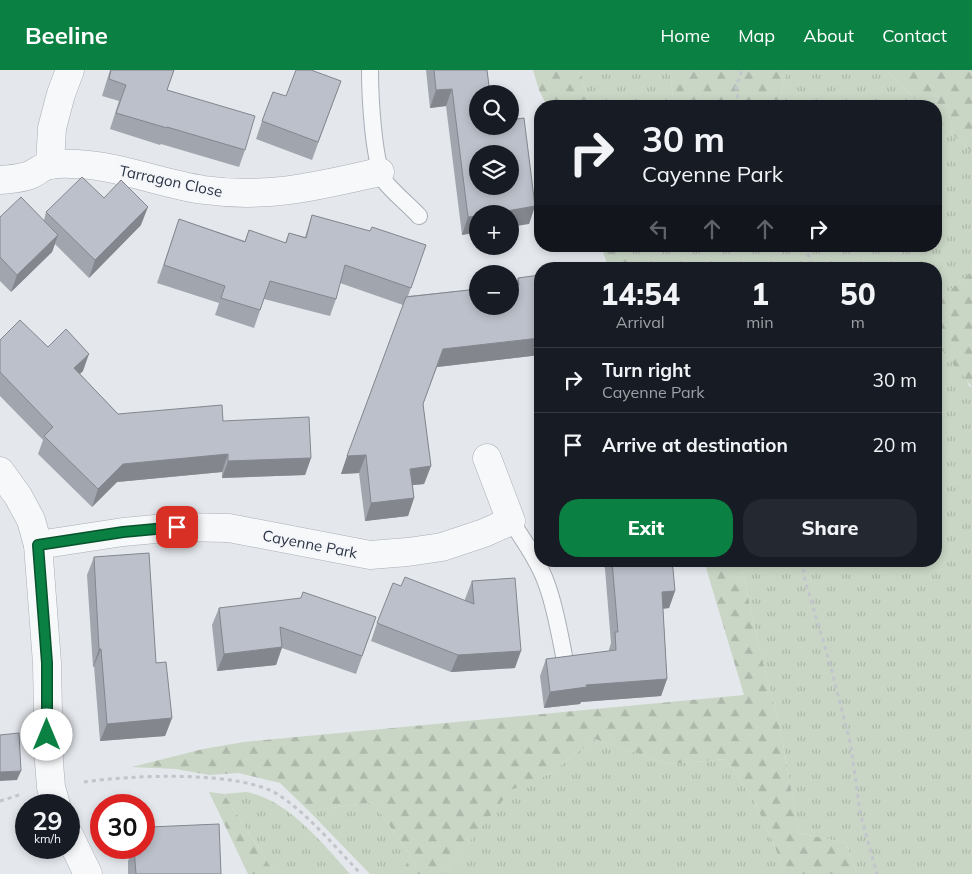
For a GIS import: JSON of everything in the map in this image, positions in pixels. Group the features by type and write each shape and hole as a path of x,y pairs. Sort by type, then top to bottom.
{"street":[{"path":"50,165 52,128 70,70"},
{"name":"Tarragon Close","path":"0,180 30,175 50,165 77,164 115,169 202,189 236,193 273,193 302,189 380,172"},
{"path":"488,458 511,521"},
{"path":"0,472 18,496 31,520 38,545 47,653 47,735 54,794"},
{"name":"Cayenne Park","path":"38,545 123,532 177,527 229,528 370,555 442,547 484,533 511,521"},
{"path":"80,858 88,874"}],"lane":[{"path":"370,70 374,132 380,172 386,183 419,216"},
{"path":"511,521 534,558"},
{"path":"538,567 547,584 555,611 565,662"}],"path":[{"path":"738,100 736,87 742,70"},
{"path":"803,567 851,746 860,812 877,874"},
{"path":"60,794 106,779 173,776 241,781 257,785 278,794 300,810 361,874"}],"green space":[{"path":"533,70 580,70 588,100 544,100"},
{"path":"580,70 670,70 673,100 588,100"},
{"path":"670,70 787,70 780,100 673,100"},
{"path":"787,70 886,70 916,100 780,100"},
{"path":"886,70 972,70 972,152 942,124 942,100 916,100"},
{"path":"942,124 972,152 972,271 942,297 942,262 636,262 632,252 942,252"},
{"path":"603,252 632,252 636,262 607,262"},
{"path":"972,271 972,387 942,350 942,297"},
{"path":"942,314 969,386 972,387 972,874 857,874 846,843 799,833 781,733 741,567 942,567"},
{"path":"706,567 741,567 781,733 799,833 846,843 857,874 785,874 754,801 726,759 670,764 595,739 549,774 511,790 445,874 402,874 410,855 373,802 309,811 280,783 239,773 209,775 176,769 132,767 203,749 244,742 744,695"},
{"path":"595,739 670,764 726,759 754,801 785,874 445,874 511,789 549,774"},
{"path":"209,792 224,794 275,874 248,874"},
{"path":"246,792 261,796 290,813 316,837 350,874 275,874 224,794"},
{"path":"373,802 410,855 402,874 370,874 309,811"}],"building":[{"path":"111,70 174,70 167,90 255,116 245,150 116,113 126,85 109,79"},
{"path":"296,70 311,70 341,81 318,142 262,121 273,92 286,96"},
{"path":"434,70 487,70 489,85 469,85 469,135 519,135 519,119 524,118 534,206 519,209 519,205 469,205 468,217 452,89 436,90"},
{"path":"82,177 104,198 121,180 148,207 95,260 46,212"},
{"path":"21,197 58,235 17,275 0,257 0,217"},
{"path":"312,215 370,231 372,227 426,245 411,288 345,265 336,299 270,281 260,310 221,298 225,286 164,265 179,219 245,242 249,230 286,243 289,233 306,238"},
{"path":"534,276 534,339 443,349 423,404 431,466 410,469 414,498 371,503 366,455 347,456 406,297 469,290 469,315 519,315 519,278"},
{"path":"20,320 48,347 66,329 89,354 74,368 118,414 222,405 223,421 309,417 311,458 228,461 228,454 123,464 98,489 44,436 53,427 0,372 0,340"},
{"path":"149,553 156,663 166,662 172,718 107,724 101,649 99,649 94,557"},
{"path":"613,567 672,567 675,591 662,592 667,679 586,685 587,687 550,692 546,659 616,650 615,632 618,632"},
{"path":"405,577 474,604 472,581 515,578 521,651 458,655 377,623 393,583 401,586"},
{"path":"303,592 376,617 362,656 280,627 282,647 224,654 219,608 301,598"},
{"path":"19,733 21,771 0,772 0,735"},
{"path":"219,824 221,874 136,874 135,859 155,859 155,827"}],"route":[{"path":"47,735 47,663 38,545 123,532 177,527"}]}
